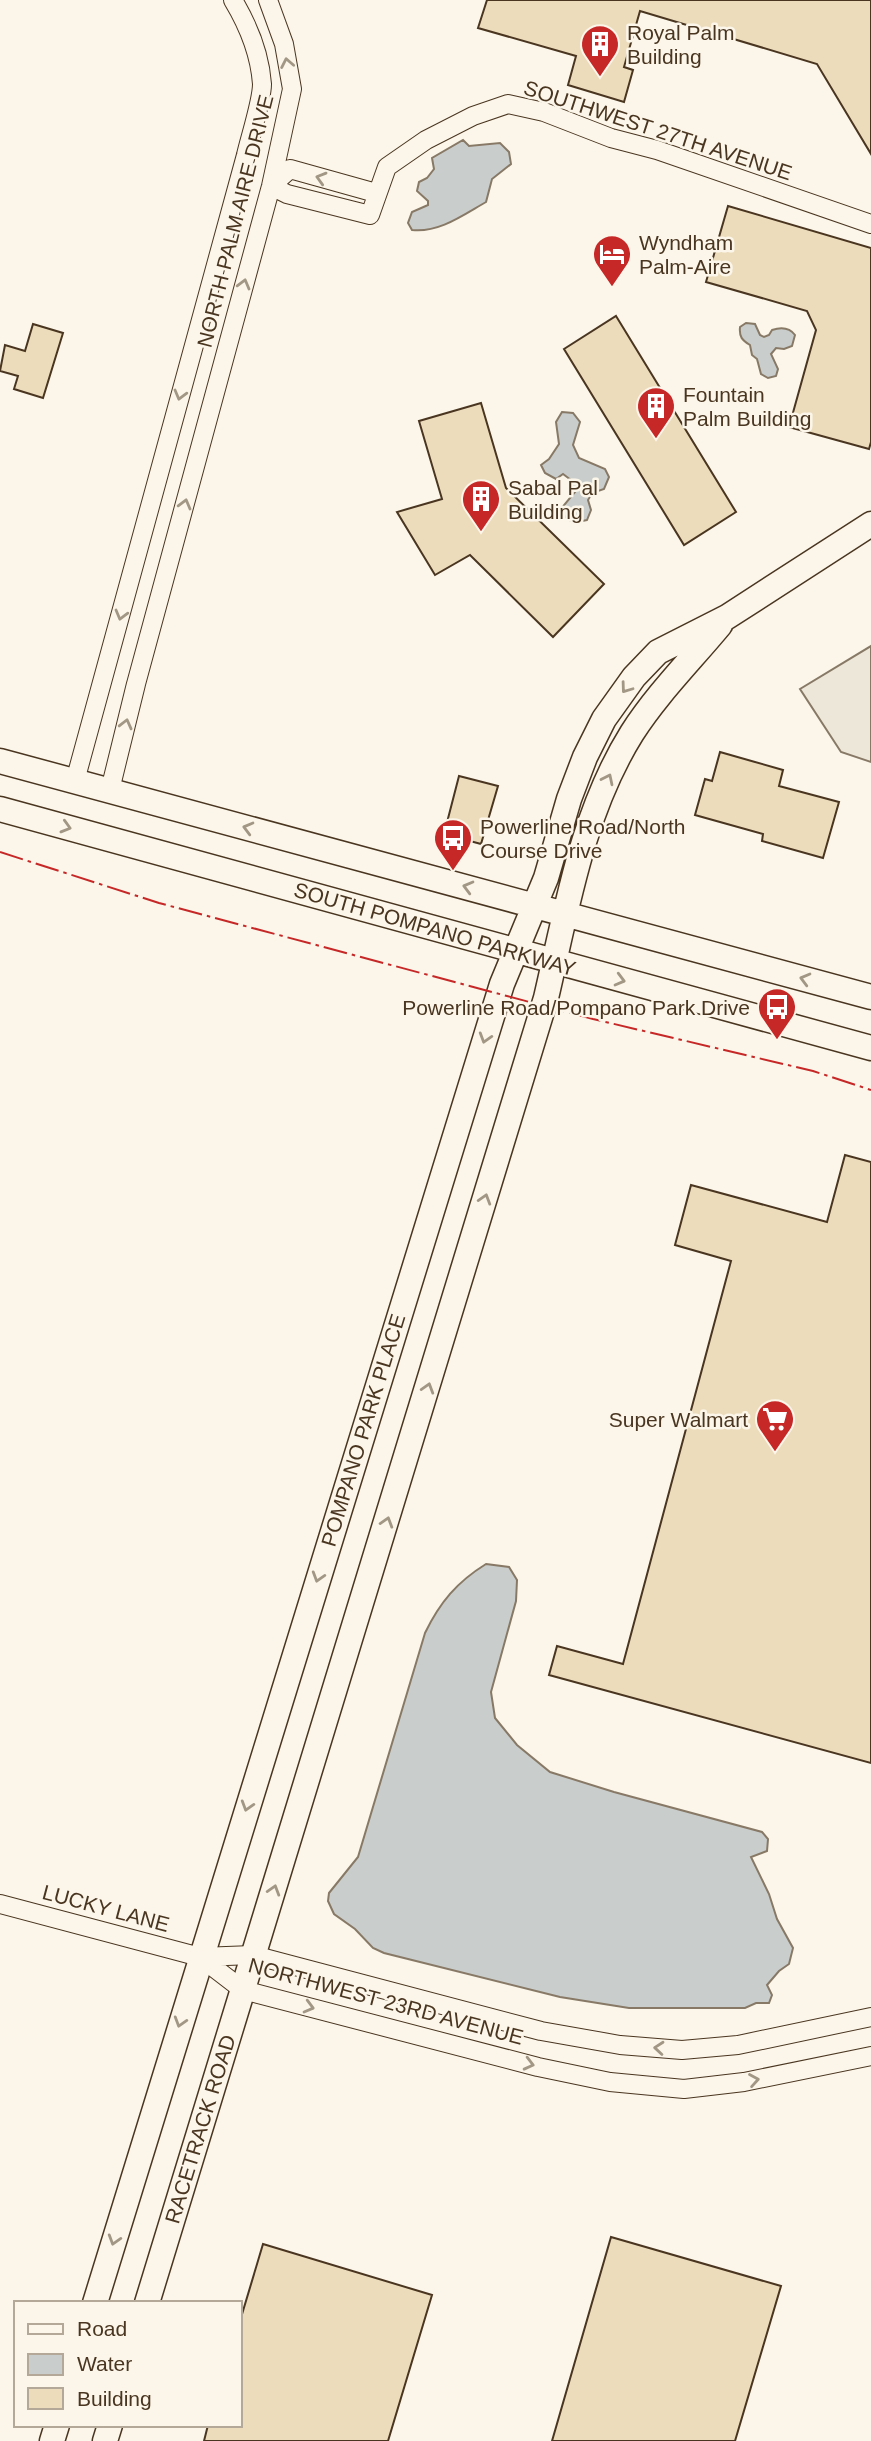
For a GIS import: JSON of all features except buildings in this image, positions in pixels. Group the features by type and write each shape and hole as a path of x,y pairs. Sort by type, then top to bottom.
{"street":[{"name":"NORTH PALM AIRE DRIVE","path":"75,781 246,155 262,86 256,51 233,0"},
{"name":"NORTH PALM AIRE DRIVE","path":"110,790 271,186 292,89 284,44 268,0"},
{"name":"SOUTHWEST 27TH AVENUE","path":"271,186 287,194 370,215 387,167 416,147 473,116 508,104 544,112 611,138 657,150 871,224"},
{"path":"271,186 290,169 376,193"},
{"name":"NORTH PALM AIRE DRIVE","path":"188,366 220,373"},
{"path":"253,1955 393,1505 546,998 565,914 596,807 626,744 655,701 727,617 871,524"},
{"path":"143,533 176,539"},
{"name":"POMPANO PARK PLACE","path":"200,1957 498,997 546,878 576,777 612,706 657,652 727,617"},
{"path":"0,761 871,997"},
{"name":"SOUTH POMPANO PARKWAY","path":"0,809 871,1048"},
{"name":"LUCKY LANE","path":"0,1904 200,1957"},
{"name":"NORTHWEST 23RD AVENUE","path":"200,1957 253,1955 541,2031 620,2045 682,2050 738,2045 871,2017"},
{"name":"RACETRACK ROAD","path":"148,2301 253,1955"},
{"path":"95,2301 200,1957"},
{"name":"NORTHWEST 23RD AVENUE","path":"200,1957 243,1990 538,2067 610,2082 684,2090 744,2082 871,2056"}],"shaded area":[{"path":"871,646 871,762 841,752 800,689"}],"water":[{"path":"463,140 469,146 500,143 509,152 511,164 492,179 486,202 441,226 412,230 408,223 412,212 428,205 428,201 417,191 419,182 427,178 434,169 432,158"},
{"path":"746,323 755,324 760,335 764,337 772,330 782,328 795,335 792,346 776,348 771,354 778,369 776,376 768,378 761,374 750,345 741,336 740,327"},
{"path":"562,412 573,413 580,422 573,445 579,458 605,469 609,477 604,489 592,493 588,500 591,510 587,520 571,521 560,510 575,492 571,480 563,474 556,479 545,473 541,465 549,459 559,444 556,422"},
{"path":"486,1564 509,1567 517,1580 516,1601 491,1692 495,1718 517,1745 550,1772 762,1832 768,1839 767,1851 751,1857 769,1894 777,1919 793,1948 789,1964 767,1985 772,1995 769,2003 756,2003 745,2008 629,2008 560,1997 384,1953 373,1948 355,1929 334,1914 328,1901 329,1893 358,1857 425,1633 450,1594"}],"power":[{"path":"0,852 159,903 593,1019 813,1071 871,1090"}],"place":[{"name":"Royal Palm Building","path":"600,78"},
{"name":"Wyndham Palm-Aire","path":"612,288"},
{"name":"Fountain Palm Building","path":"656,440"},
{"name":"Sabal Pal Building","path":"481,533"},
{"name":"Powerline Road/North Course Drive","path":"453,872"},
{"name":"Powerline Road/Pompano Park Drive","path":"777,1041"},
{"name":"Super Walmart","path":"775,1453"}]}
